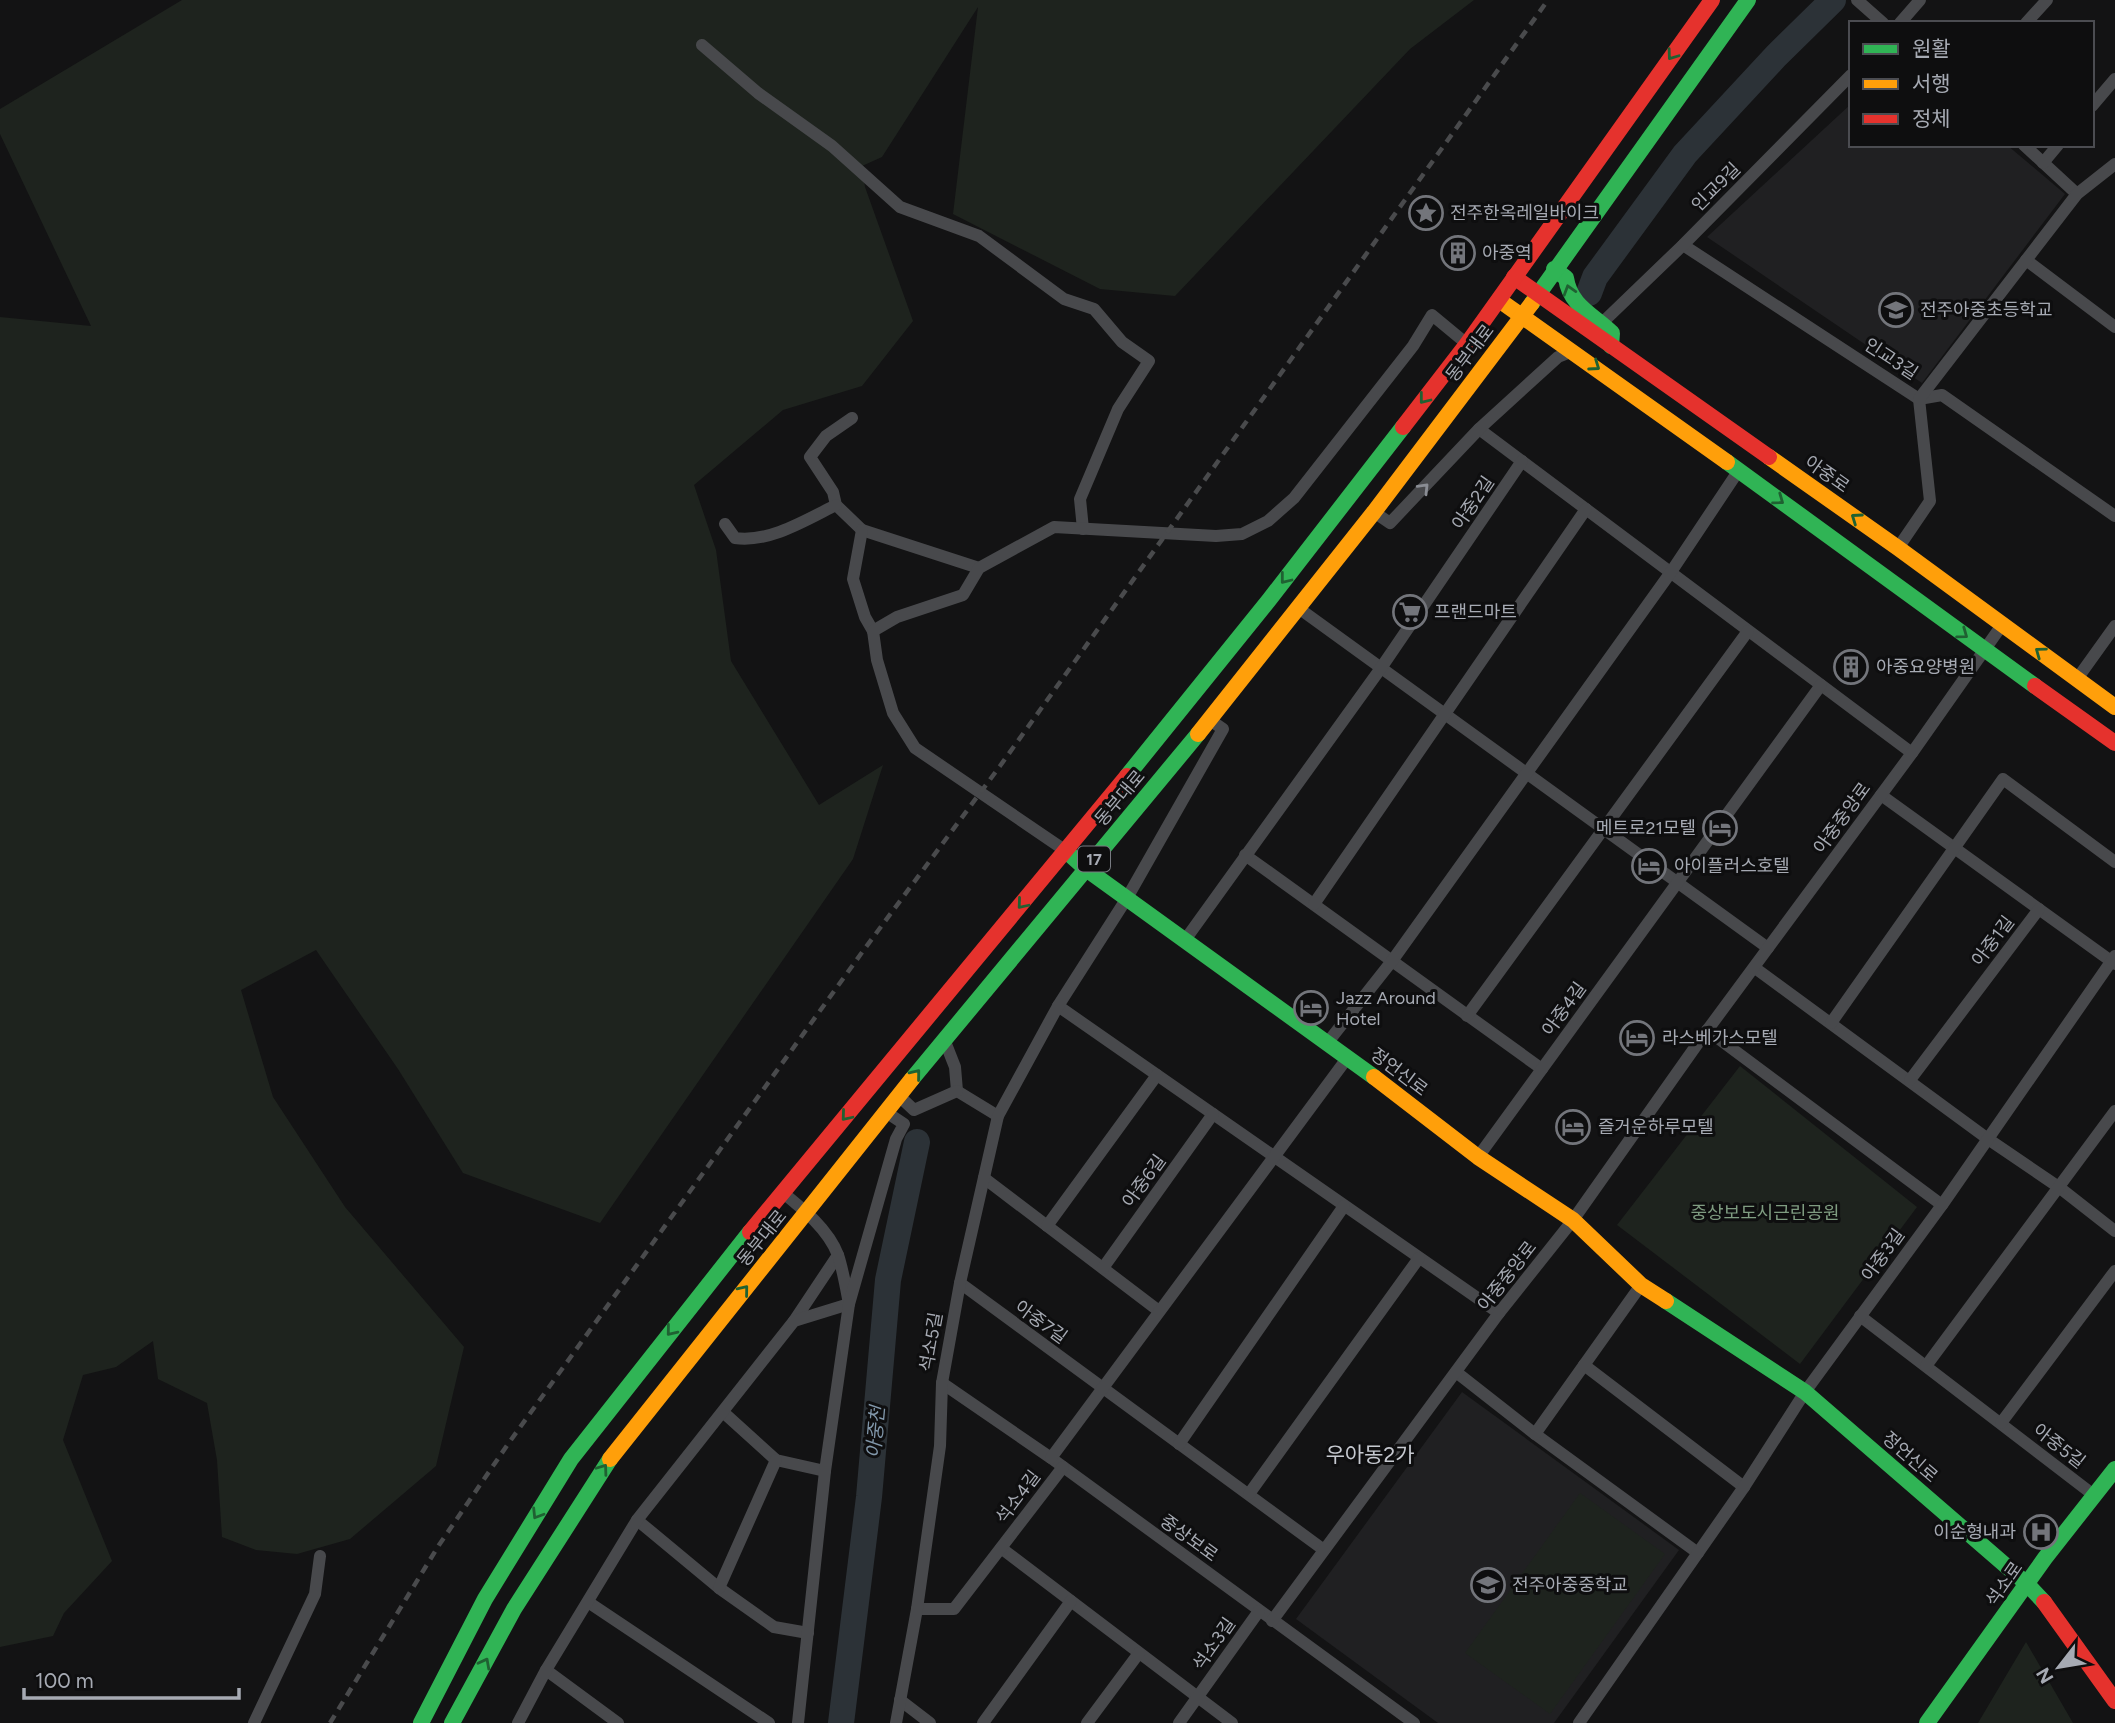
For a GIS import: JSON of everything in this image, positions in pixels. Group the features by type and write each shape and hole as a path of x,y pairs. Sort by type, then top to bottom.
{"main road":[{"name":"동부대로","path":"421,1723 485,1600 572,1459 782,1192 1066,851 1269,600 1467,344 1712,0"},
{"name":"동부대로","path":"453,1723 514,1609 600,1472 898,1095 1210,720 1374,512 1522,316 1748,0"},
{"path":"1554,270 1566,278 1566,286 1573,303 1603,322 1612,333 1611,346"},
{"name":"아중로","path":"1514,276 1898,548 2115,707"},
{"path":"1499,300 1739,470 2115,743"},
{"name":"정언신로","path":"1066,851 1086,869 1328,1042 1478,1157 1573,1220 1641,1285 1805,1392 2027,1584 2048,1606 2115,1701"},
{"name":"석소로","path":"1927,1723 2027,1584 2115,1469"}],"street":[{"path":"1857,0 1881,21"},
{"path":"1902,21 1920,0"},
{"path":"2028,21 2047,0"},
{"path":"702,45 758,93 832,146 900,207 979,236 1064,299 1094,309 1122,342 1149,361 1118,409 1080,499 1083,529"},
{"name":"인교9길","path":"1603,322 1849,77"},
{"path":"2094,104 2115,79"},
{"path":"2026,147 2077,194"},
{"path":"2043,163 2056,147"},
{"path":"1898,548 1930,501 1919,398 2077,194 2115,164"},
{"name":"인교3길","path":"1683,245 1919,398 1942,396 2115,516"},
{"path":"2026,260 2115,327"},
{"path":"873,631 897,617 963,595 979,568 1054,527 1216,536 1242,534 1268,521 1294,498 1413,346 1432,315 1467,344"},
{"path":"1374,512 1390,523 1479,429 1558,357 1573,351"},
{"path":"852,418 826,436 810,457 833,492 836,505 862,530 979,568"},
{"path":"1479,429 1912,753"},
{"name":"아중2길","path":"1381,668 1522,461"},
{"path":"1328,1042 1392,961 1671,572 1739,470"},
{"path":"725,524 735,538 751,540 794,525 836,505"},
{"path":"1314,905 1586,509"},
{"path":"862,530 853,579 865,617 873,631 877,660 893,713 915,748 1066,851"},
{"path":"1297,607 1768,948"},
{"name":"아중중앙로","path":"1272,1621 1499,1313 1573,1220 1707,1030 1755,968 2003,625"},
{"path":"2077,679 2115,626"},
{"path":"1467,1016 1748,631"},
{"path":"1185,940 1381,668"},
{"name":"아중4길","path":"1478,1157 1821,685"},
{"name":"석소5길","path":"896,1723 917,1609 940,1446 942,1382 960,1283 998,1116 1058,1006 1126,898 1223,729 1210,720"},
{"path":"1831,1023 2003,779 2115,862"},
{"name":"아중1길","path":"1881,795 2114,961 2052,1046"},
{"path":"1245,855 1542,1069"},
{"name":"아중1길","path":"1910,1080 2039,909"},
{"path":"1755,968 1988,1139 2060,1188 2115,1231"},
{"path":"1058,1006 1499,1313"},
{"path":"1707,1030 1942,1205"},
{"path":"944,1039 955,1067 957,1091"},
{"name":"아중3길","path":"1579,1723 1744,1487 1805,1392 1942,1205 2052,1046"},
{"path":"1051,1458 1348,1057"},
{"path":"1047,1226 1157,1076"},
{"path":"957,1091 998,1116"},
{"path":"798,1723 825,1471 849,1304 896,1139 914,1110 957,1091"},
{"path":"898,1095 914,1110"},
{"path":"1926,1366 2115,1111"},
{"path":"886,1112 904,1124"},
{"name":"아중6길","path":"1103,1268 1213,1114"},
{"path":"984,1178 1159,1311"},
{"path":"782,1192 807,1213 829,1238 838,1255 849,1304"},
{"path":"1179,1444 1345,1206"},
{"path":"518,1723 546,1670 637,1520 794,1321 838,1255"},
{"path":"1248,1494 1419,1258"},
{"path":"2001,1423 2115,1270"},
{"name":"아중7길","path":"960,1283 1324,1550"},
{"path":"1535,1434 1641,1285"},
{"path":"794,1321 849,1304"},
{"name":"아중5길","path":"1860,1316 2095,1496"},
{"path":"1584,1365 1744,1487"},
{"path":"1456,1372 1535,1434 1698,1553"},
{"name":"중상보로","path":"942,1382 1051,1458 1414,1723"},
{"path":"723,1412 776,1460 825,1471"},
{"path":"719,1588 776,1460"},
{"name":"석소4길","path":"917,1609 954,1609 1063,1467"},
{"path":"637,1520 719,1588 774,1627 808,1633"},
{"name":"석소4길","path":"1001,1548 1103,1625"},
{"path":"254,1723 315,1594 320,1556"},
{"path":"983,1723 1071,1601"},
{"path":"588,1602 769,1723"},
{"name":"석소3길","path":"1179,1723 1259,1611"},
{"name":"석소3길","path":"1103,1625 1232,1723"},
{"path":"1087,1723 1139,1653"},
{"path":"546,1670 618,1723"},
{"path":"900,1700 930,1723"}],"shaded area":[{"name":"전주아중초등학교","path":"1849,106 1849,147 2009,147 2065,194 1922,383 1707,237"},
{"name":"전주아중중학교","path":"1462,1392 1679,1550 1554,1723 1438,1723 1296,1619"}],"green space":[{"path":"182,0 1474,0 1410,49 1175,296 1100,289 953,214 978,7 882,157 862,166 865,187 913,321 862,386 783,410 694,485 716,550 731,661 819,805 883,765 853,859 600,1223 463,1173 398,1069 316,950 241,990 273,1097 345,1207 464,1347 436,1466 350,1539 297,1554 256,1550 222,1537 217,1460 207,1403 158,1379 153,1341 116,1367 83,1375 63,1440 112,1561 64,1613 53,1636 0,1647 0,317 91,326 0,134 0,109"},
{"name":"중상보도시근린공원","path":"1740,1066 1917,1207 1800,1364 1617,1225"},
{"path":"1580,1493 1665,1554 1550,1714 1465,1653"},
{"path":"2026,1642 2073,1723 1978,1723"}],"waterway":[{"path":"1589,293 1595,277 1685,154 1776,56 1833,0"},
{"name":"아중천","path":"841,1723 869,1497 888,1280 917,1142"}],"railway":[{"path":"330,1723 439,1545 508,1444 863,951 1000,766 1548,0"}],"traffic: fast":[{"path":"1532,303 1748,0"},
{"path":"1554,269 1566,278 1568,288 1578,303 1612,333 1611,346"},
{"path":"1127,776 1269,600 1403,427"},
{"path":"1727,462 2035,686"},
{"path":"912,1079 1198,734"},
{"path":"1066,851 1086,869 1374,1077"},
{"path":"421,1723 485,1599 571,1459 750,1232"},
{"path":"1666,1301 1805,1392 2027,1584 2044,1602"},
{"path":"452,1723 514,1609 610,1459"},
{"path":"1927,1723 2045,1558 2115,1469"}],"traffic: slow":[{"path":"1499,300 1727,462"},
{"path":"1198,734 1374,512 1532,303"},
{"path":"1769,457 2115,707"},
{"path":"1374,1077 1478,1157 1573,1220 1641,1285 1666,1301"},
{"path":"610,1459 912,1079"}],"traffic: jam":[{"path":"1403,427 1467,344 1712,0"},
{"path":"1514,277 1769,457"},
{"path":"2035,686 2115,743"},
{"path":"750,1232 1127,776"},
{"path":"2044,1602 2115,1701"}],"place":[{"name":"전주한옥레일바이크","path":"1426,213"},
{"name":"아중역","path":"1458,253"},
{"name":"전주아중초등학교","path":"1896,310"},
{"name":"프랜드마트","path":"1410,612"},
{"name":"아중요양병원","path":"1851,667"},
{"name":"메트로21모텔","path":"1720,828"},
{"name":"아이플러스호텔","path":"1649,866"},
{"name":"Jazz Around Hotel","path":"1311,1008"},
{"name":"라스베가스모텔","path":"1637,1038"},
{"name":"즐거운하루모텔","path":"1573,1127"},
{"name":"이순형내과","path":"2041,1532"},
{"name":"전주아중중학교","path":"1488,1585"}],"district":[{"name":"우아동2가","path":"1370,1455"}]}
